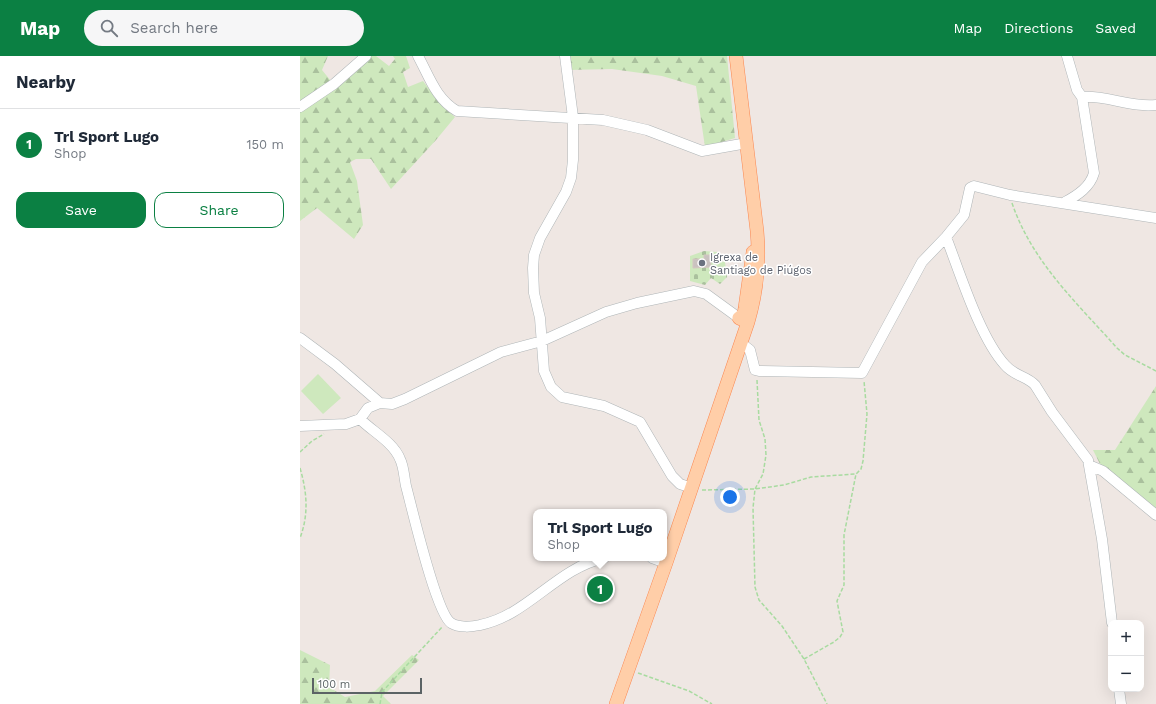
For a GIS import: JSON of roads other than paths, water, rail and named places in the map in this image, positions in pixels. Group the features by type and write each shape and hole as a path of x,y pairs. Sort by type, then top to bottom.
{"main road":[{"path":"667,560 741,343 744,320 759,271 757,231 736,56"},
{"path":"616,704 666,563"}],"street":[{"path":"300,107 334,84 366,56"},
{"path":"418,56 438,95 446,105 457,111 603,120 647,130 702,151 747,143"},
{"path":"565,56 573,117 573,160 571,178 566,192 540,238 534,255 534,293 540,318 544,371 550,387 562,397 604,406 640,422 672,476 680,484 692,488"},
{"path":"1065,202 1084,190 1092,181 1094,173 1082,97 1077,90 1067,56"},
{"path":"1082,97 1093,96 1130,104 1148,106 1156,105"},
{"path":"741,343 750,350 755,370 862,373 922,262 946,237 964,215 970,188 974,186 1011,195 1065,202 1156,218"},
{"path":"946,237 985,335 1004,365 1015,374 1032,381 1052,412 1088,460 1102,539 1112,620"},
{"path":"300,426 346,424 360,419 368,408 380,403 392,404 405,399 501,352 542,340 606,312 636,303 694,291 706,294 744,320"},
{"path":"300,338 335,364 380,403"},
{"path":"360,419 394,448 401,460 437,596 448,620 452,623 464,627 496,622 511,614 573,572 597,561"},
{"path":"1089,465 1103,471 1156,515"},
{"path":"660,561 666,563"},
{"path":"1119,692 1121,704"}],"place":[{"name":"Igrexa de Santiago de Piúgos","path":"702,263"},
{"name":"Trl Sport Lugo","path":"600,589"}]}
